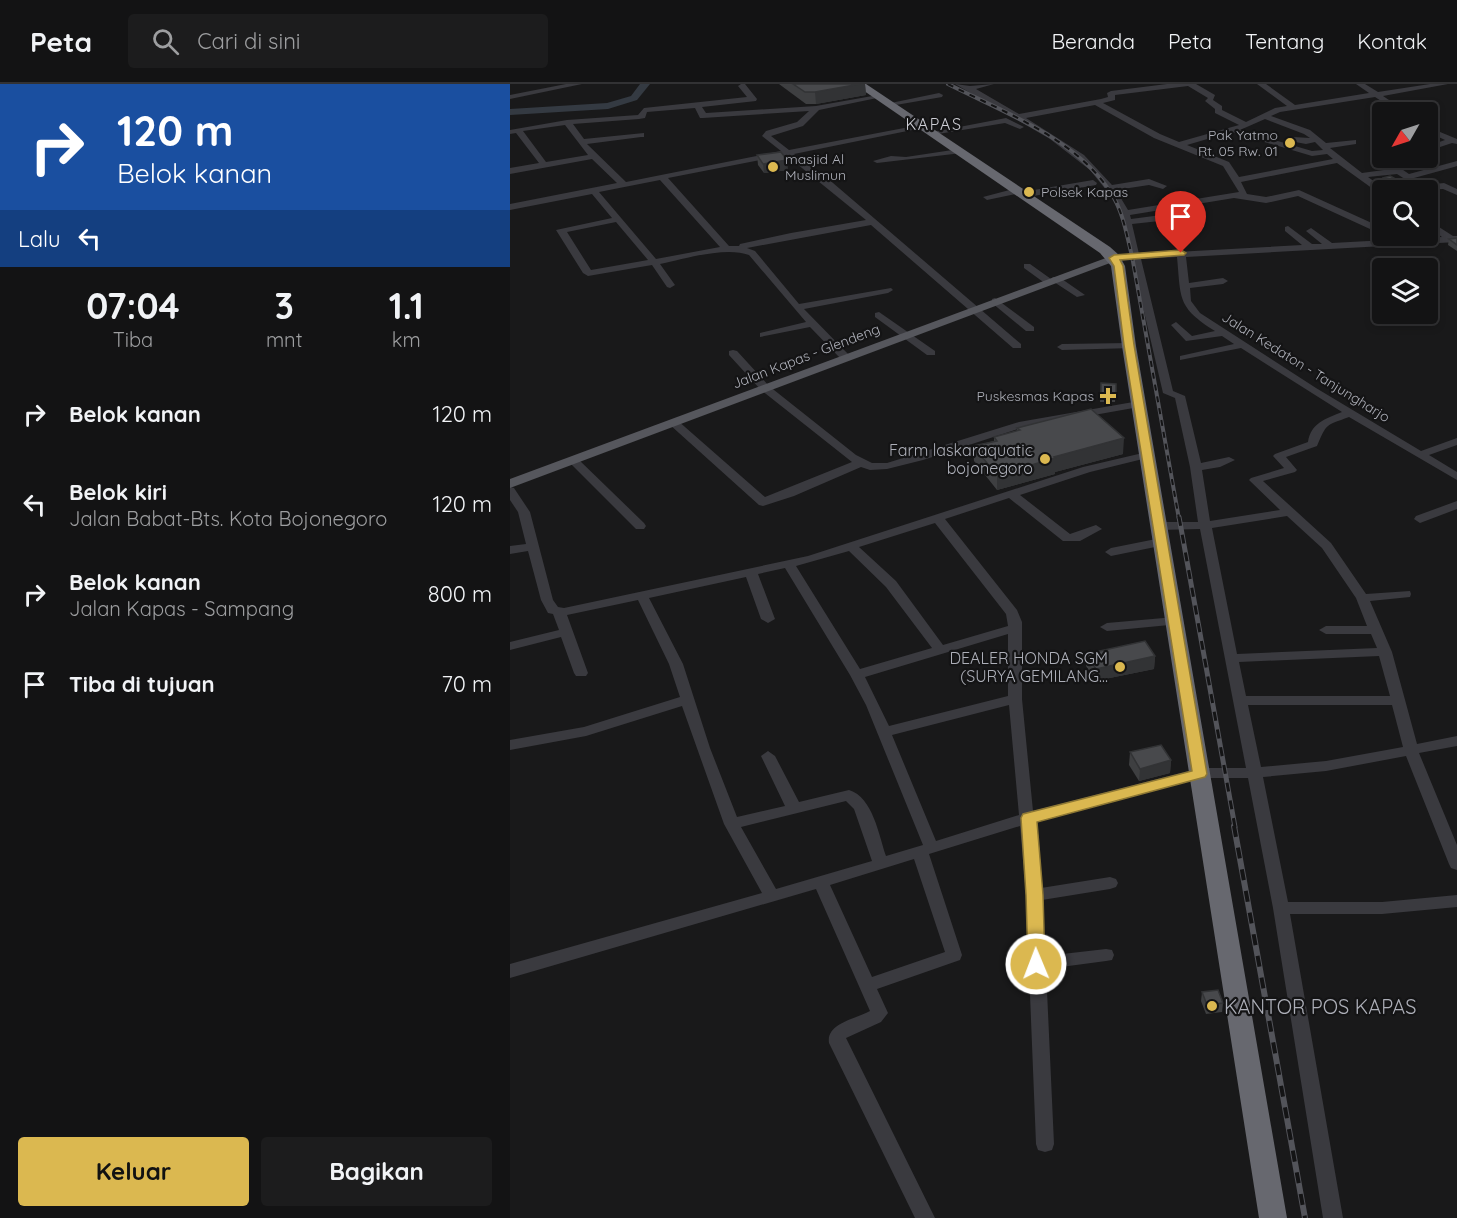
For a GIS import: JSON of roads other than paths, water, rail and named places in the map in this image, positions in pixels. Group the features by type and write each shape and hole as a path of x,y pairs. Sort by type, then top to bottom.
{"highway":[{"path":"859,84 1114,258 1118,266 1129,345 1273,1218"}],"main road":[{"name":"Jalan Kapas - Glendeng","path":"510,484 1114,258"}],"street":[{"path":"510,96 578,84"},
{"path":"959,84 1085,158 1112,188 1127,218 1168,393 1180,396 1196,467 1281,908 1334,1218"},
{"path":"969,89 990,84"},
{"path":"1018,117 1111,99 1112,93 1186,84"},
{"path":"1191,84 1212,97 1209,101 1219,108 1218,111 1246,125"},
{"path":"1261,84 1293,107"},
{"path":"1360,84 1389,102"},
{"path":"1178,145 1246,125 1273,111 1444,84"},
{"path":"514,131 567,122 585,123 639,117 642,116 644,110 753,99 742,86"},
{"path":"697,105 703,116 816,108 939,95"},
{"path":"1099,102 1143,129 1226,164 1244,193 1240,195"},
{"path":"816,108 809,118 800,124 766,135 791,152 1017,346"},
{"path":"1264,116 1307,132 1372,184"},
{"path":"510,207 791,152 927,129 1006,120 1042,141"},
{"path":"567,122 594,156 624,185"},
{"path":"1232,130 1312,154 1353,142"},
{"path":"514,131 544,165"},
{"path":"1438,134 1454,141"},
{"path":"582,142 641,135"},
{"path":"1293,139 1306,142 1316,139"},
{"path":"1438,146 1454,141"},
{"path":"915,152 955,148"},
{"path":"877,161 891,158 906,159 955,148"},
{"path":"510,171 594,156"},
{"path":"1238,180 1339,160"},
{"path":"1407,177 1441,170 1457,163"},
{"path":"1394,168 1425,188 1444,186 1457,192"},
{"path":"1360,176 1398,171"},
{"path":"662,177 729,249"},
{"path":"1112,188 1145,180 1163,186"},
{"path":"987,198 1093,183"},
{"path":"594,191 654,262 670,285"},
{"path":"1127,218 1240,195 1266,200 1302,193 1372,223"},
{"path":"571,195 577,206"},
{"path":"1127,218 1169,217"},
{"path":"619,219 556,230 586,278 654,262 746,248 771,238 800,236 872,222"},
{"path":"1288,229 1309,246"},
{"path":"1438,229 1454,239"},
{"path":"1311,231 1329,245"},
{"path":"1114,258 1329,245 1372,239"},
{"path":"1438,239 1454,239"},
{"path":"746,248 797,307 845,357"},
{"name":"Jalan Kedaton - Tanjungharjo","path":"1181,253 1189,307 1196,315 1350,413 1457,477"},
{"path":"1027,266 1080,295"},
{"path":"1186,286 1222,281"},
{"path":"797,307 888,290"},
{"path":"995,301 1030,329"},
{"path":"879,315 931,353"},
{"path":"764,334 813,323"},
{"path":"1176,325 1190,339 1223,333"},
{"path":"1062,347 1129,345"},
{"path":"1184,358 1242,345"},
{"path":"734,353 765,388 859,463 873,467 896,464 946,451 1019,425 1139,404"},
{"path":"1350,413 1323,423 1315,433 1313,444 1279,456 1280,460 1292,469 1291,471 1255,479 1327,546 1362,598 1385,652 1411,750 1451,835 1457,864"},
{"path":"673,423 764,502 859,463"},
{"path":"1420,455 1457,441"},
{"path":"510,491 524,512 547,600 553,610 560,612 789,565 852,547 937,517 1102,465 1147,455"},
{"path":"573,460 640,526"},
{"path":"1196,467 1216,465 1228,460"},
{"path":"1011,494 1067,538 1076,538 1096,529"},
{"path":"1420,519 1457,504"},
{"path":"1111,552 1160,534 1289,513"},
{"path":"937,517 1012,614 1015,628 1015,699 1029,818 1045,1144"},
{"path":"510,550 533,547"},
{"path":"852,547 897,591 939,649"},
{"path":"789,565 857,675 885,732 926,851 954,948 954,955 867,986"},
{"path":"751,572 768,620"},
{"path":"1362,598 1405,594"},
{"path":"642,596 665,639 732,824 772,897"},
{"path":"560,612 581,673"},
{"path":"1107,627 1175,621"},
{"path":"857,675 1015,628"},
{"path":"1326,630 1376,630"},
{"path":"510,646 566,632"},
{"path":"1232,658 1385,652"},
{"path":"510,745 586,731 687,699"},
{"path":"885,732 1015,699"},
{"path":"1242,701 1396,700"},
{"path":"510,971 772,897 1029,818 1200,774 1326,766 1457,741"},
{"path":"768,756 794,808"},
{"path":"732,824 837,796 852,796 861,807 881,864"},
{"path":"821,882 878,1014 841,1032 837,1037 838,1043 925,1218"},
{"path":"1034,895 1110,882"},
{"path":"1281,908 1382,908 1457,901"},
{"path":"1036,964 1106,955"}],"waterway":[{"path":"510,112 608,106 634,98 645,84"}],"railway":[{"path":"948,84 1040,130 1062,144 1100,178 1114,198 1123,219 1132,256 1179,519"},
{"path":"1179,517 1235,827"},
{"path":"1234,826 1305,1218"}],"place":[{"name":"Pak Yatmo Rt. 05 Rw. 01","path":"1290,143"},
{"name":"masjid Al Muslimun","path":"773,167"},
{"name":"Polsek Kapas","path":"1029,192"},
{"name":"Puskesmas Kapas","path":"1108,396"},
{"name":"Farm laskaraquatic bojonegoro","path":"1045,459"},
{"name":"DEALER HONDA SGM (SURYA GEMILANG…","path":"1120,667"},
{"name":"KANTOR POS KAPAS","path":"1212,1006"}],"district":[{"name":"KAPAS","path":"934,124"}]}
